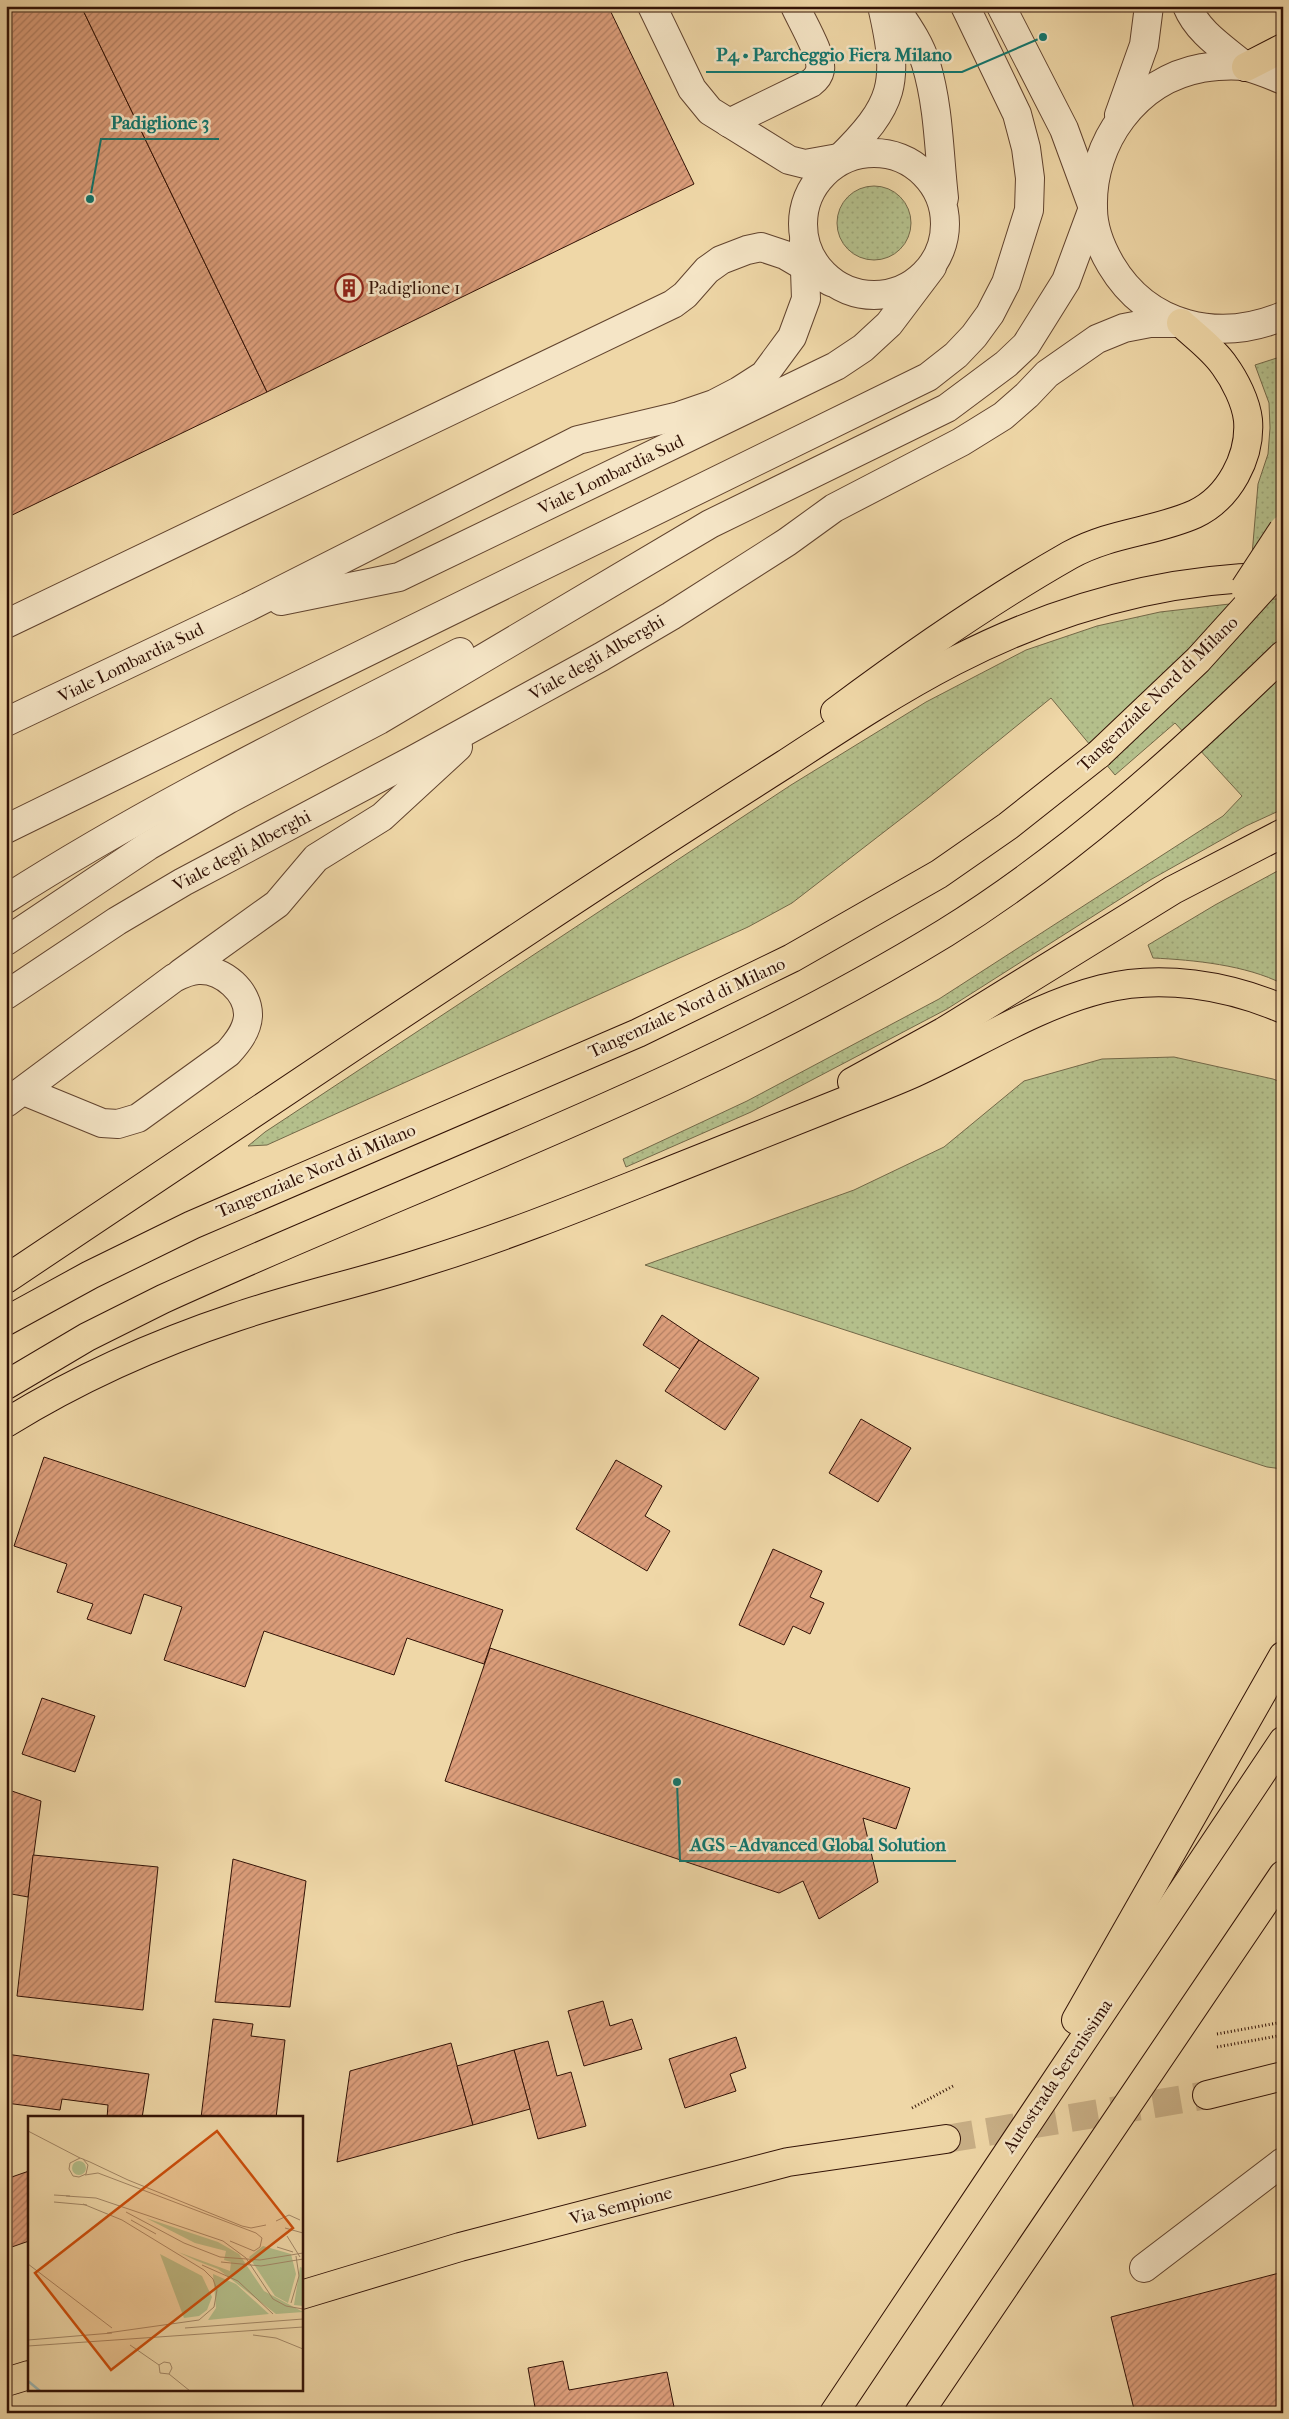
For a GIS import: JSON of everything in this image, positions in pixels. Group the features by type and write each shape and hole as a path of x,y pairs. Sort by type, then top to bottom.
{"main road":[{"path":"1246,67 1283,48"},
{"path":"662,842 877,681 1022,582 1103,539 1182,519 1198,512 1224,491 1236,474 1243,457 1248,438 1248,419 1242,399 1224,364 1181,323"},
{"path":"1198,660 1283,530"},
{"name":"Tangenziale Nord di Milano","path":"6,1321 90,1275 192,1224 638,1033 792,958 939,874 1008,826 1099,754 1198,660 1283,566"},
{"path":"6,1279 662,842 888,698 954,661 1014,633 1074,610 1127,595 1237,578 1283,577"},
{"path":"6,1386 87,1337 163,1299 716,1058 870,977 947,932 1087,833 1193,742 1283,655"},
{"path":"674,1170 786,1118 942,1032 1173,890 1283,833"},
{"path":"6,1423 77,1381 179,1337 240,1315 421,1263 500,1236 674,1170 914,1073 1022,1019 1065,1001 1102,989 1163,982 1201,985 1260,999 1283,1009"},
{"path":"964,2216 1283,1656"},
{"name":"Autostrada Serenissima","path":"834,2413 1283,1741"},
{"path":"918,2413 1283,1875"},
{"path":"1207,2095 1283,2076"},
{"name":"Via Sempione","path":"302,2294 460,2247 788,2162 946,2139"},
{"path":"6,2382 28,2375"}],"street":[{"path":"652,6 699,100 710,111 789,160 804,164 876,152 895,155 912,163 926,175 940,195 945,217"},
{"path":"729,123 811,83 817,78 820,72 819,59 795,6"},
{"path":"882,6 890,40 893,68 888,98 848,156 820,177 808,196 802,219 804,254 831,282 851,293 873,297 894,294 912,284 932,267 943,245 945,217 934,99 926,62 915,37 894,6"},
{"path":"6,828 928,376 968,342 990,314 1006,282 1029,210 1030,178 1026,148 1017,114 965,6"},
{"path":"1001,6 1060,123 1093,208 1098,234 1105,254 1117,275 1136,295 1158,312 1181,323 1208,328 1234,329 1261,325 1283,316"},
{"path":"6,899 82,850 236,767 710,524 947,408 1006,364 1026,345 1066,282 1093,208 1095,177 1104,148 1116,124 1144,45 1149,6"},
{"path":"1188,6 1196,23 1206,34 1246,67"},
{"path":"1116,124 1135,102 1161,82 1189,71 1217,66 1246,67 1283,80"},
{"path":"995,68 1060,123"},
{"path":"6,624 673,304 685,295 707,270 721,260 761,247 785,255 804,254"},
{"name":"Viale Lombardia Sud","path":"9,722 248,607 578,440 679,416 740,391 764,375 792,337 806,299 804,254"},
{"name":"Viale Lombardia Sud","path":"248,607 400,577 836,366 863,348 889,324 932,267"},
{"name":"Viale degli Alberghi","path":"6,995 109,926 183,882 490,718 671,616 787,542 834,508 961,442 1003,416 1047,374 1097,339 1124,328 1150,323 1181,323"},
{"path":"6,941 148,846 229,799 379,720 710,524"},
{"path":"15,1097 174,978 277,904 316,858 382,817 490,718"},
{"path":"15,1097 102,1124 118,1124 138,1118 228,1053 237,1042 245,1027 248,1016 241,994 231,982 211,971 199,970 174,978"},
{"path":"1144,2268 1283,2162"}],"path":[{"path":"1216,2034 1283,2022"},
{"path":"1217,2047 1283,2035"},
{"path":"907,2110 955,2084"}],"green space":[{"path":"874,186 888,189 900,197 908,209 911,223 908,237 900,249 888,257 874,260 860,257 848,249 840,237 837,223 840,209 848,197 860,189"},
{"path":"1283,356 1283,555 1252,555 1258,484 1268,454 1270,428 1269,403 1255,365"},
{"path":"1283,599 1283,809 1246,826 1150,880 947,1009 751,1112 626,1167 623,1159 747,1101 939,999 1223,816 1242,796 1175,723 1115,775 1051,698 928,798 792,903 748,927 267,1145 248,1146 265,1132 791,785 926,702 1026,650 1097,626 1160,612"},
{"path":"1283,868 1283,984 1253,972 1236,968 1202,962 1153,958 1148,945 1215,905"},
{"path":"1174,1057 1273,1079 1283,1083 1283,1469 1267,1467 645,1265 854,1190 944,1147 1024,1081 1102,1059"}],"building":[{"path":"6,6 81,6 267,392 6,518"},
{"name":"Padiglione 1","path":"81,6 608,6 694,184 267,392"},
{"path":"662,1315 699,1340 680,1369 643,1345"},
{"path":"699,1340 759,1378 725,1430 665,1391"},
{"path":"861,1419 911,1448 878,1502 829,1473"},
{"path":"44,1457 503,1610 484,1664 407,1638 394,1675 264,1631 245,1687 164,1660 182,1607 144,1594 131,1634 87,1619 93,1604 57,1592 67,1564 14,1546"},
{"path":"616,1460 662,1486 645,1516 670,1531 647,1571 576,1529"},
{"path":"773,1549 822,1571 810,1597 824,1603 810,1634 793,1626 784,1645 739,1625"},
{"path":"490,1648 910,1788 896,1829 863,1818 878,1882 819,1919 803,1881 779,1893 445,1781"},
{"path":"42,1698 95,1716 75,1772 22,1754"},
{"path":"6,1789 41,1801 28,1897 6,1893"},
{"path":"33,1855 158,1867 143,2010 17,1996"},
{"path":"233,1859 306,1881 290,2007 215,2002"},
{"path":"603,2001 610,2026 632,2019 642,2049 584,2066 568,2011"},
{"path":"213,2019 253,2024 251,2036 285,2040 276,2116 201,2116"},
{"path":"736,2037 746,2068 730,2074 736,2091 685,2108 669,2059"},
{"path":"548,2041 557,2076 571,2072 586,2126 538,2139 514,2050"},
{"path":"451,2043 473,2125 337,2162 350,2071"},
{"path":"514,2050 530,2109 473,2125 457,2066"},
{"path":"6,2054 149,2074 142,2116 107,2116 108,2105 62,2099 60,2110 6,2103"},
{"path":"28,2171 28,2241 6,2249 6,2179"},
{"path":"1283,2272 1283,2413 1118,2413 1134,2409 1111,2317"},
{"path":"563,2361 569,2390 667,2372 674,2407 643,2413 536,2413 528,2368"}],"tunnel":[{"path":"946,2139 1207,2095"}],"place":[{"name":"P4 • Parcheggio Fiera Milano","path":"1043,37"},
{"name":"Padiglione 3","path":"90,199"},
{"name":"Padiglione 1","path":"349,288"},
{"name":"AGS - Advanced Global Solution","path":"677,1782"}]}
